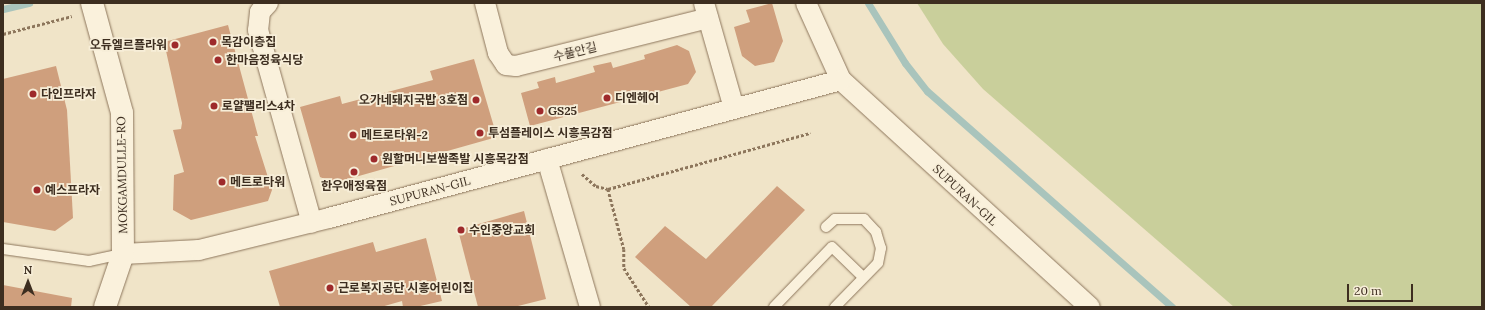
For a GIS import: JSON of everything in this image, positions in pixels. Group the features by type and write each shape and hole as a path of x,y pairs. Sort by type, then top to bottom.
{"street":[{"path":"268,3 260,12 258,30 312,223"},
{"name":"수풀안길","path":"485,3 498,53 506,65 516,66 706,11"},
{"name":"SUPURAN-GIL","path":"806,3 841,80 1090,307"},
{"name":"MOKGAMDULLE-RO","path":"94,7 122,113 123,254 105,307"},
{"path":"706,11 734,108"},
{"name":"SUPURAN-GIL","path":"123,254 199,250 312,223 841,80"},
{"path":"547,159 590,307"}],"lane":[{"path":"826,227 835,219 848,217 864,219 876,232 881,248 878,263 835,307"},
{"path":"774,307 832,248 863,277"},
{"path":"3,249 89,261 123,254"}],"path":[{"path":"3,34 94,7"},
{"path":"582,174 596,186 608,189 810,133"},
{"path":"608,189 624,249 624,268 649,307"}],"green space":[{"path":"917,3 1482,3 1482,307 1234,307 983,89 943,44"}],"building":[{"path":"772,3 783,41 774,62 755,66 742,56 734,27 750,22 746,10"},
{"path":"228,25 258,136 255,136 272,190 268,201 191,220 173,210 174,175 184,172 173,130 181,129 182,123 164,42"},
{"path":"677,45 689,51 696,72 688,84 530,126 521,93 539,88 537,82 555,77 556,83 595,72 593,66 611,62 613,68 645,59 644,55"},
{"path":"474,59 497,137 334,183 320,177 300,107 340,96 342,104 433,80 430,71"},
{"path":"56,66 67,110 73,218 55,231 3,222 3,79"},
{"path":"777,186 805,210 711,307 691,307 635,257 665,226 706,259"},
{"path":"524,211 546,299 514,307 478,307 458,230"},
{"name":"근로복지공단 시흥어린이집","path":"426,238 442,301 416,307 403,307 402,301 381,307 280,307 269,271 373,242 376,252"},
{"path":"3,285 72,298 71,307 3,307"}],"waterway":[{"path":"3,9 29,3"},
{"path":"868,3 905,63 927,91 1172,307"}],"place":[{"name":"목감이층집","path":"213,42"},
{"name":"오듀엘르플라워","path":"175,45"},
{"name":"한마음정육식당","path":"218,60"},
{"name":"다인프라자","path":"33,94"},
{"name":"디엔헤어","path":"607,98"},
{"name":"오가네돼지국밥 3호점","path":"476,100"},
{"name":"로얄팰리스4차","path":"214,106"},
{"name":"GS25","path":"540,111"},
{"name":"투섬플레이스 시흥목감점","path":"480,133"},
{"name":"메트로타워-2","path":"353,135"},
{"name":"원할머니보쌈족발 시흥목감점","path":"374,159"},
{"name":"한우애정육점","path":"354,172"},
{"name":"메트로타워","path":"222,182"},
{"name":"예스프라자","path":"37,190"},
{"name":"수인중앙교회","path":"461,230"},
{"name":"근로복지공단 시흥어린이집","path":"330,288"}]}
